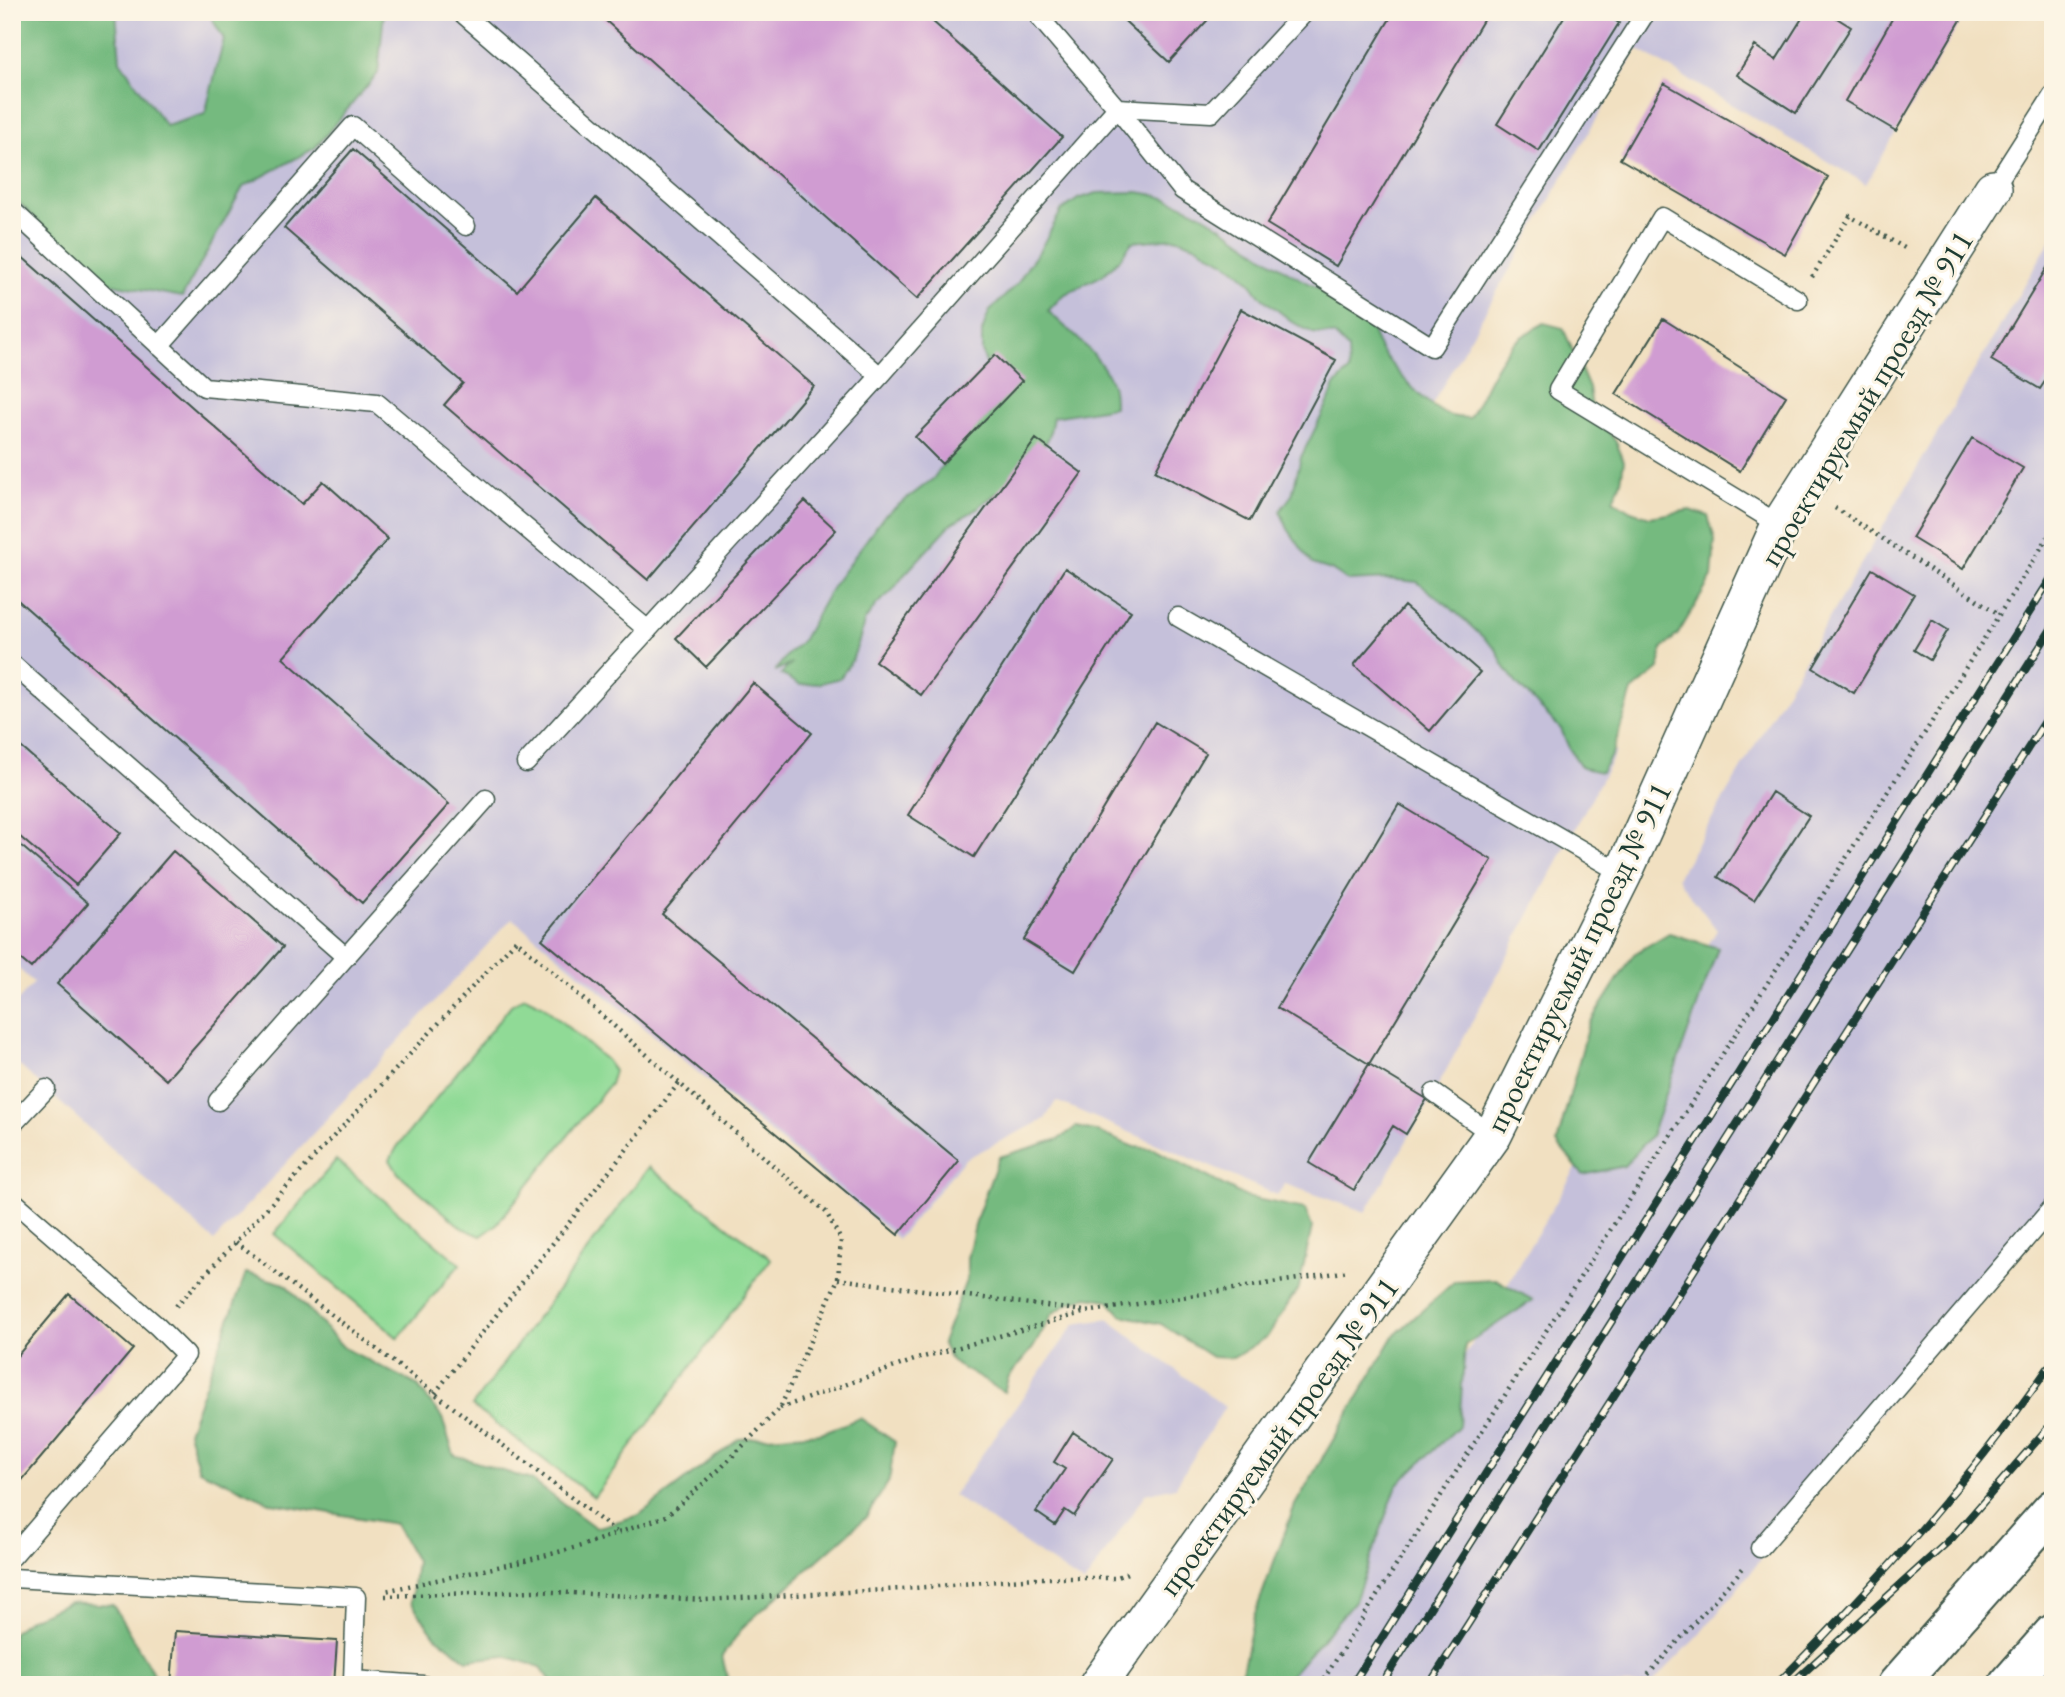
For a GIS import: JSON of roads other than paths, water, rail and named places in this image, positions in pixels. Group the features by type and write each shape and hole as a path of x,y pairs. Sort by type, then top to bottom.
{"main road":[{"path":"1897,1685 2053,1509"},
{"path":"2008,1685 2053,1634"}],"street":[{"name":"проектируемый проезд № 911","path":"1098,1685 1493,1135 1623,874 1780,525 1993,189"}],"lane":[{"path":"461,12 880,376"},
{"path":"1117,108 1211,113 1305,12"},
{"path":"1040,14 1182,190 1432,347 1646,12"},
{"path":"1993,189 2053,95"},
{"path":"526,762 880,376 1117,108"},
{"path":"159,346 353,126 466,226"},
{"path":"12,210 204,387 377,403 648,630"},
{"path":"1780,525 1558,390 1662,217 1798,300"},
{"path":"1178,617 1623,874"},
{"path":"12,664 346,957"},
{"path":"218,1101 486,799"},
{"path":"12,1125 46,1089"},
{"path":"1434,1093 1493,1135"},
{"path":"12,1200 157,1326 186,1355 12,1557"},
{"path":"1760,1548 2053,1207"},
{"path":"12,1578 356,1597 353,1680 423,1685"}],"railway":[{"path":"1352,1685 2053,575"},
{"path":"1381,1685 2053,626"},
{"path":"1429,1685 2053,709"},
{"path":"1776,1685 1922,1529 1990,1447 2053,1361"},
{"path":"1790,1685 1952,1538 2053,1422"}]}
